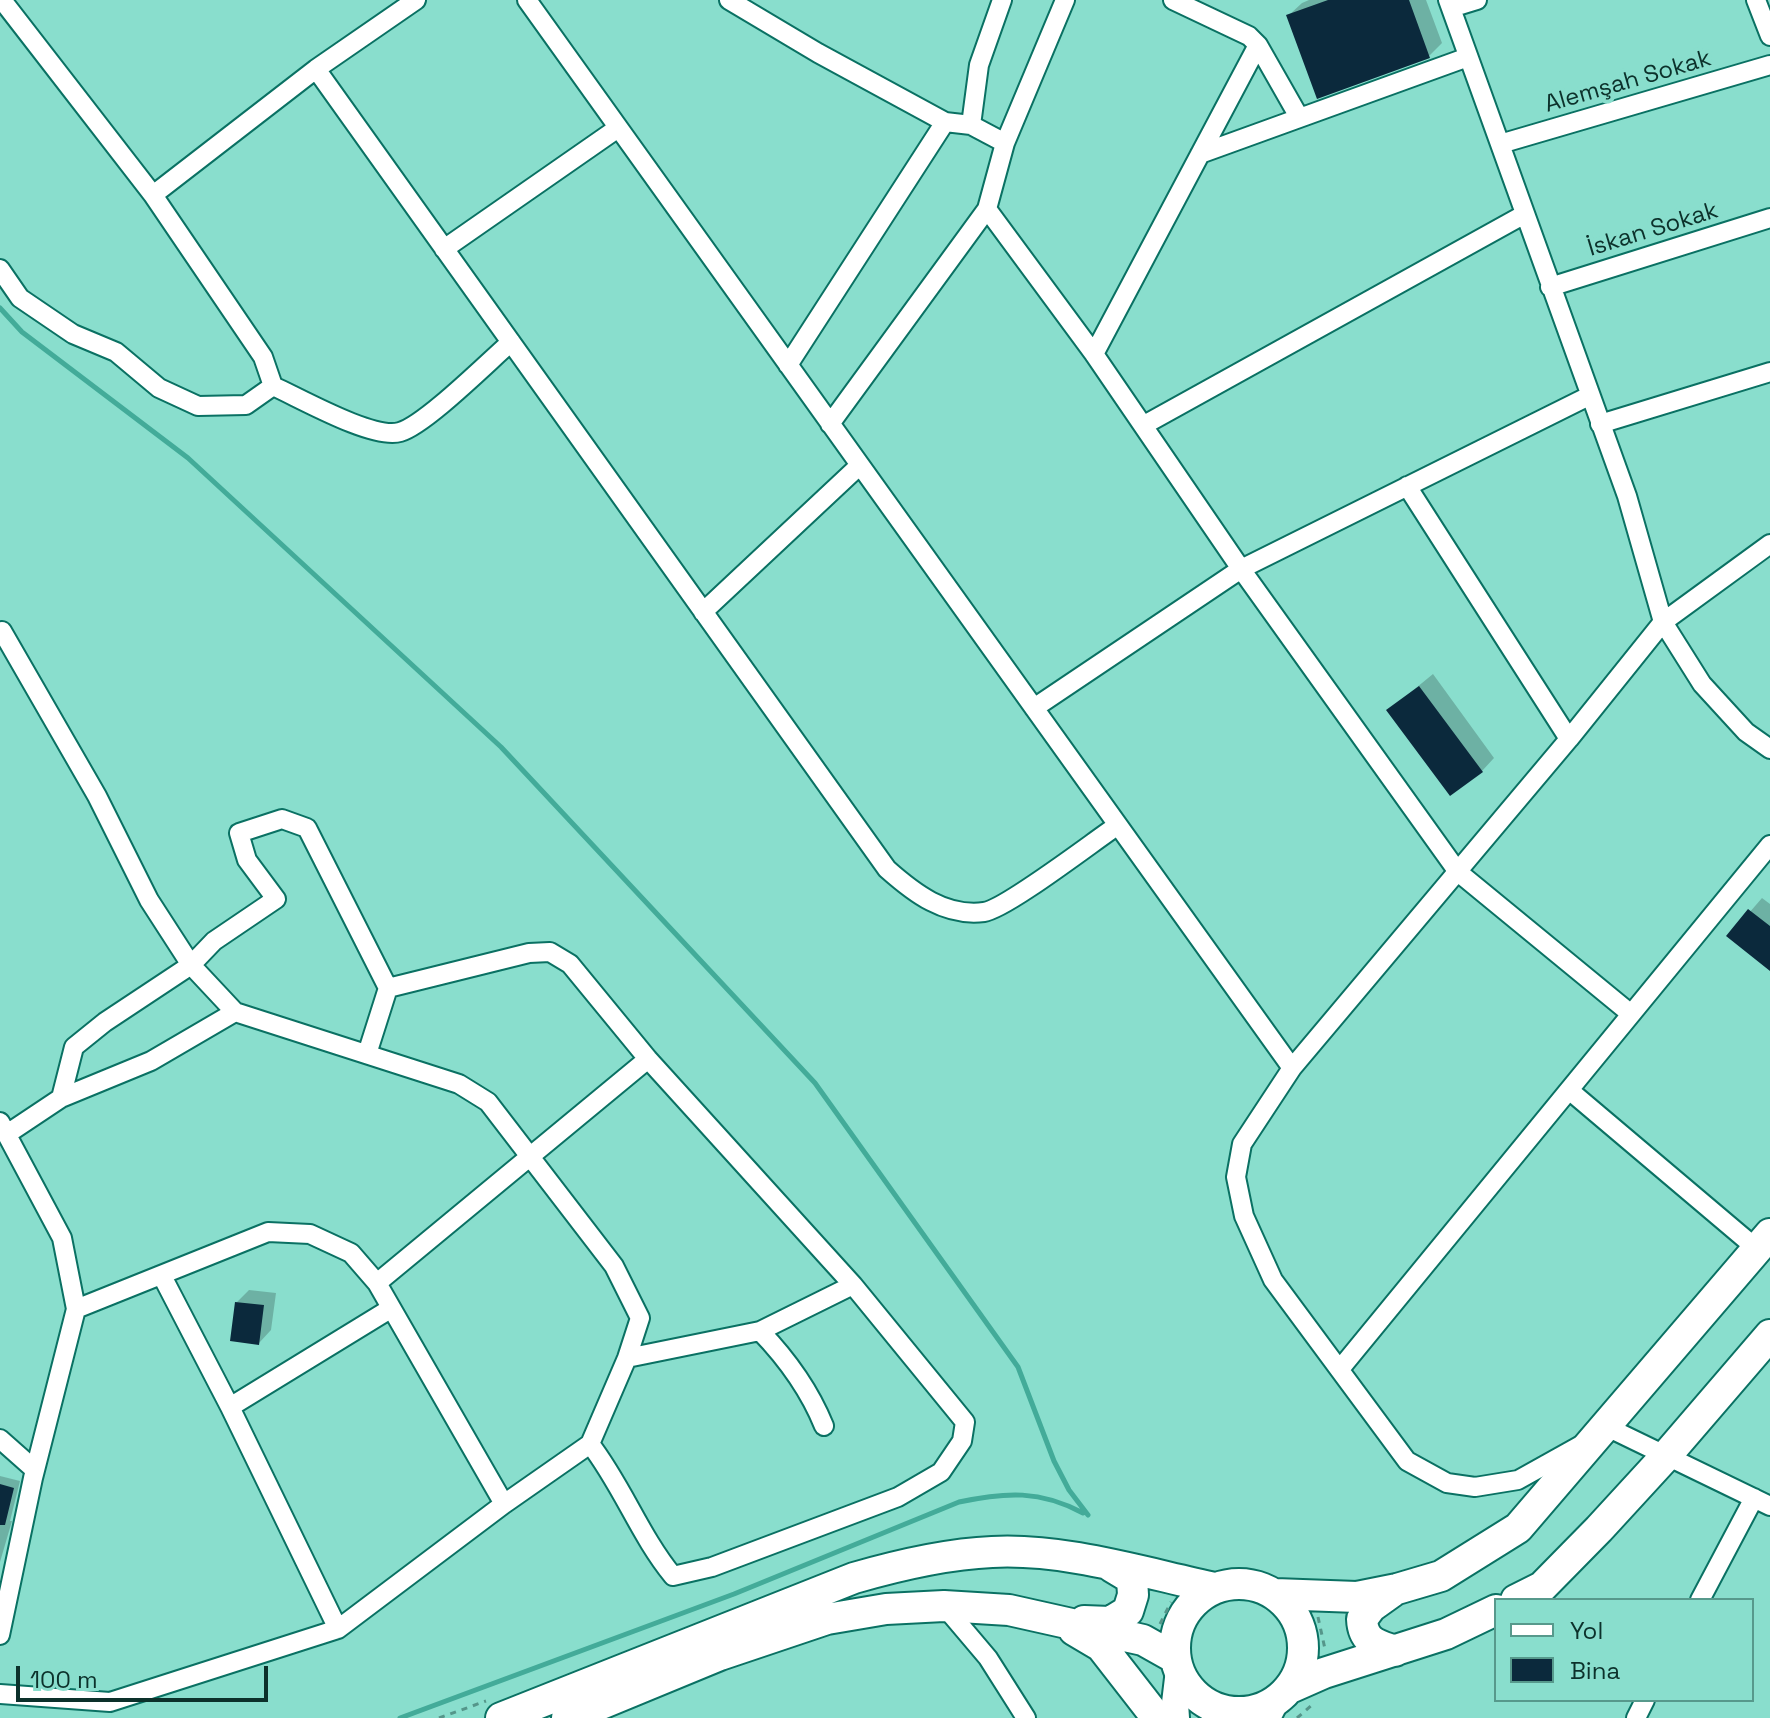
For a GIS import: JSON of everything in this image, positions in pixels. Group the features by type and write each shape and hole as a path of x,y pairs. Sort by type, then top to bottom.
{"main road":[{"path":"493,1709 854,1578 905,1563 993,1551 1060,1555 1112,1567 1271,1587 1315,1596 1357,1597 1441,1576 1518,1528 1764,1241"},
{"path":"1520,1598 1542,1587 1666,1456 1770,1335"},
{"path":"1058,1621 1110,1622 1128,1611 1133,1595 1132,1579 1112,1567"},
{"path":"1176,1718 1176,1636 1183,1616 1196,1600 1220,1580"},
{"path":"1271,1587 1291,1609 1301,1627 1304,1649 1300,1669 1278,1703"},
{"path":"1395,1651 1370,1642 1363,1632 1362,1619 1371,1607 1397,1589"},
{"path":"567,1718 720,1655 827,1619 886,1609 944,1606 1009,1610 1143,1640 1177,1664 1182,1678 1195,1695 1213,1707 1234,1712 1255,1711 1278,1703 1332,1671 1446,1634 1494,1611"},
{"path":"1058,1621 1101,1646 1157,1718"}],"street":[{"path":"153,195 316,69 416,0"},
{"path":"527,0 1292,1068"},
{"path":"729,0 750,6 945,122 971,125 1005,143"},
{"path":"971,125 979,65 1002,0"},
{"path":"830,424 987,209 1005,143 1065,0"},
{"path":"1173,0 1223,21 1249,36 1258,45 1299,117"},
{"path":"1477,0 1449,4 1627,496 1663,622 1702,684 1746,732 1770,749"},
{"path":"1756,0 1770,36"},
{"path":"4,1 153,195 263,357 273,386 351,423 376,431 399,433 419,422 511,342"},
{"path":"1094,354 1258,45"},
{"path":"1200,154 1468,57"},
{"name":"Alemşah Sokak","path":"1500,144 1770,65"},
{"path":"316,69 887,869 908,888 932,903 959,911 986,912 1118,825"},
{"path":"788,365 945,122"},
{"path":"444,249 618,128"},
{"path":"987,209 1094,354 1241,569 1458,872 1631,1014"},
{"path":"1144,425 1525,214"},
{"name":"İskan Sokak","path":"1550,287 1770,218"},
{"path":"0,269 20,298 30,305 73,334 116,352 159,388 198,406 246,405 273,386"},
{"path":"1600,424 1770,372"},
{"path":"1034,708 1241,569 1589,396"},
{"path":"703,612 860,465"},
{"path":"1407,486 1569,739"},
{"path":"1701,1598 1762,1502 1607,1427 1518,1480 1475,1487 1447,1483 1407,1461 1273,1280 1244,1216 1236,1177 1242,1144 1292,1068 1569,739 1663,622 1770,544"},
{"path":"0,1694 110,1702 338,1629 504,1504 590,1444 627,1358 640,1318 614,1266 488,1102 459,1084 235,1012 191,965 149,900 97,796 1,631"},
{"path":"61,1098 74,1047 105,1022 191,965 214,941 276,899 247,860 239,833 282,819 307,828 388,988 367,1054"},
{"path":"1340,1369 1770,845"},
{"path":"388,988 529,953 550,952 570,964 648,1059 853,1285 965,1422 962,1441 941,1472 898,1497 712,1567 673,1576 660,1560 608,1467 590,1444"},
{"path":"0,1635 35,1470 76,1309 62,1238 4,1128 61,1098 151,1061 235,1012"},
{"path":"377,1283 648,1059"},
{"path":"1569,1090 1764,1241"},
{"path":"76,1309 268,1232 310,1234 338,1246 351,1253 377,1283 504,1504"},
{"path":"162,1276 230,1407 338,1629"},
{"path":"627,1358 760,1331 853,1285"},
{"path":"230,1407 390,1309"},
{"path":"760,1331 786,1358 813,1398 824,1426"},
{"path":"0,1439 35,1470"},
{"path":"944,1606 988,1658 1026,1718"}],"path":[{"path":"1220,1580 1271,1587"},
{"path":"1315,1596 1332,1671"},
{"path":"439,1718 493,1709"}],"building":[{"path":"1328,0 1409,0 1430,58 1317,99 1286,15"},
{"path":"1419,686 1483,772 1450,796 1386,710"},
{"path":"1748,909 1770,926 1770,971 1726,936"},
{"path":"235,1302 264,1305 259,1345 230,1341"},
{"path":"0,1484 14,1488 5,1525 0,1525"}],"waterway":[{"path":"0,308 22,332 188,458 501,747 815,1083 1018,1367 1054,1461 1069,1490 1088,1515"},
{"path":"400,1718 734,1594 959,1502 1022,1495 1052,1500 1083,1513"}]}
